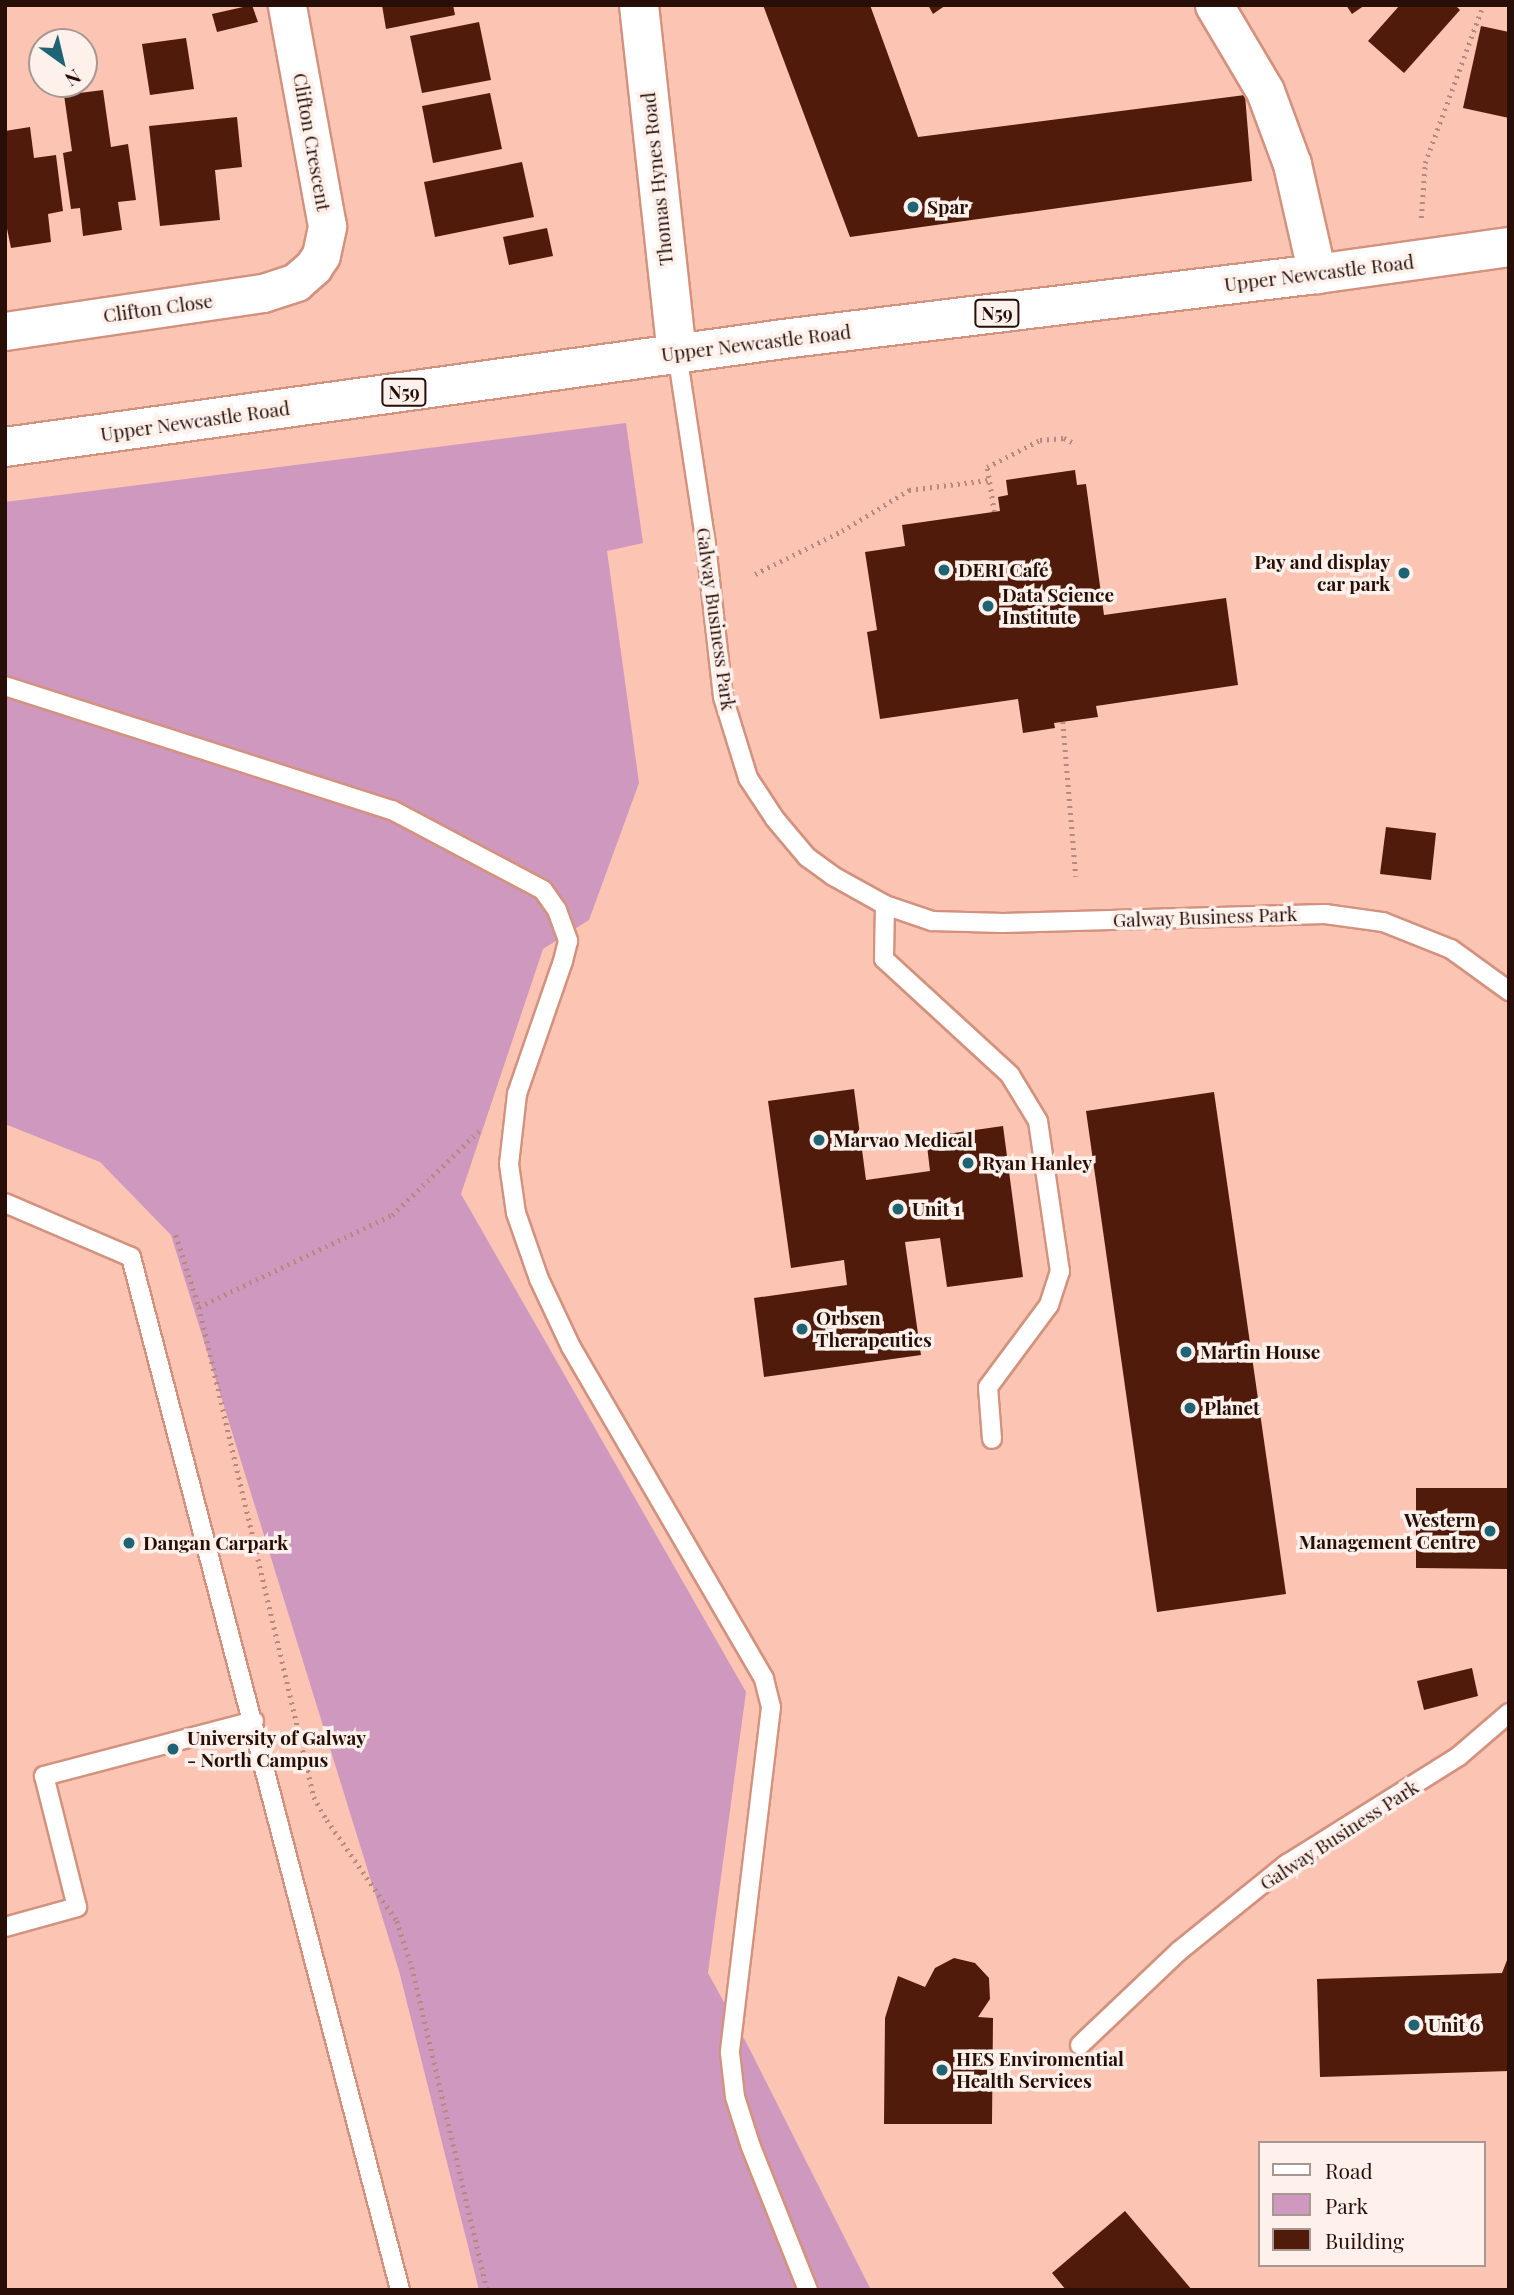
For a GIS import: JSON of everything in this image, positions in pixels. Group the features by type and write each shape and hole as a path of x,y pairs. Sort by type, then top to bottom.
{"main road":[{"name":"Thomas Hynes Road","path":"639,5 677,354"},
{"name":"Upper Newcastle Road","path":"5,447 677,354 1317,274 1509,247"}],"street":[{"name":"Clifton Crescent","path":"287,5 327,226 321,255 307,274"},
{"path":"1214,5 1265,91 1292,164 1317,274"},
{"name":"Clifton Close","path":"5,331 263,293 287,286 307,274"}],"lane":[{"name":"Galway Business Park","path":"677,354 706,545 723,697 748,778 775,819 807,857 833,877 885,905 932,921 1003,923 1325,914 1383,922 1451,949 1509,991"},
{"path":"5,686 392,810 543,890 557,910 568,940 517,1094 509,1164 516,1213 539,1279 572,1347 764,1679 772,1707 730,2053 735,2097 751,2147 808,2290"},
{"path":"885,905 884,959 1010,1075 1038,1121 1060,1271 1049,1304 988,1387 992,1439"},
{"path":"6,1203 131,1257 254,1721 400,2290"},
{"name":"Galway Business Park","path":"1080,2045 1179,1951 1287,1864 1459,1756 1509,1713"},
{"path":"5,1927 77,1907 44,1776 254,1721"}],"path":[{"path":"1418,261 1425,163 1483,5"},
{"path":"994,512 987,467 1040,440 1064,438 1072,442"},
{"path":"755,574 842,531 909,490 988,480"},
{"path":"1063,722 1076,876"},
{"path":"199,1307 393,1215 517,1094"},
{"path":"176,1234 199,1307 314,1797 327,1821 397,1921 412,1967 487,2290"}],"green space":[{"path":"626,423 643,543 607,551 639,783 589,920 543,949 461,1194 746,1692 708,1973 748,2046 871,2290 479,2290 399,1971 171,1235 100,1162 5,1124 5,502"}],"building":[{"path":"252,5 258,22 217,32 212,14"},
{"path":"382,5 453,5 455,15 386,29"},
{"path":"763,5 870,5 918,137 1245,95 1252,181 850,237"},
{"path":"928,5 946,5 933,14"},
{"path":"1346,5 1365,5 1352,14"},
{"path":"1400,5 1455,5 1460,10 1404,73 1368,41"},
{"path":"479,22 491,80 422,93 410,36"},
{"path":"1481,26 1509,32 1509,118 1463,108"},
{"path":"186,38 194,89 150,95 142,44"},
{"path":"103,90 111,147 128,144 136,200 118,202 122,230 83,236 80,208 71,209 63,153 72,151 64,98 98,98 98,91"},
{"path":"490,93 502,149 433,163 422,106"},
{"path":"237,117 242,167 215,170 220,220 160,226 149,126"},
{"path":"30,127 34,158 56,155 63,211 48,214 51,242 11,248 5,219 5,131"},
{"path":"522,162 534,217 435,237 424,182"},
{"path":"547,228 553,256 509,265 503,237"},
{"name":"Data Science Institute","path":"1075,470 1077,485 1086,484 1104,615 1226,598 1238,685 1096,706 1098,717 1054,723 1055,728 1023,733 1018,699 880,719 867,632 877,630 865,552 905,546 902,525 1000,511 998,497 1008,495 1006,480"},
{"path":"1386,827 1436,833 1431,880 1380,874"},
{"name":"Unit 1","path":"854,1089 866,1180 930,1171 926,1137 1003,1126 1023,1277 947,1287 940,1238 905,1242 921,1355 764,1377 754,1298 847,1285 844,1260 791,1268 768,1101"},
{"name":"Martin House","path":"1214,1092 1286,1594 1157,1612 1086,1111"},
{"path":"1416,1488 1509,1488 1509,1569 1416,1568"},
{"path":"1472,1668 1478,1696 1424,1710 1417,1681"},
{"name":"Unit 6","path":"1509,1955 1509,2071 1320,2077 1317,1979 1502,1973"},
{"path":"954,1958 975,1963 989,1978 990,1999 978,2017 993,2018 992,2124 884,2124 885,2018 898,1976 925,1987 935,1968"},
{"path":"1125,2211 1192,2290 1066,2290 1052,2273"}],"place":[{"name":"Spar","path":"913,207"},
{"name":"DERI Café","path":"944,570"},
{"name":"Pay and display car park","path":"1404,573"},
{"name":"Data Science Institute","path":"988,606"},
{"name":"Marvao Medical","path":"819,1140"},
{"name":"Ryan Hanley","path":"968,1163"},
{"name":"Unit 1","path":"898,1209"},
{"name":"Orbsen Therapeutics","path":"802,1329"},
{"name":"Martin House","path":"1186,1352"},
{"name":"Planet","path":"1190,1408"},
{"name":"Western Management Centre","path":"1490,1531"},
{"name":"Dangan Carpark","path":"129,1543"},
{"name":"University of Galway - North Campus","path":"173,1749"},
{"name":"Unit 6","path":"1414,2025"},
{"name":"HES Enviromential Health Services","path":"942,2070"}]}
